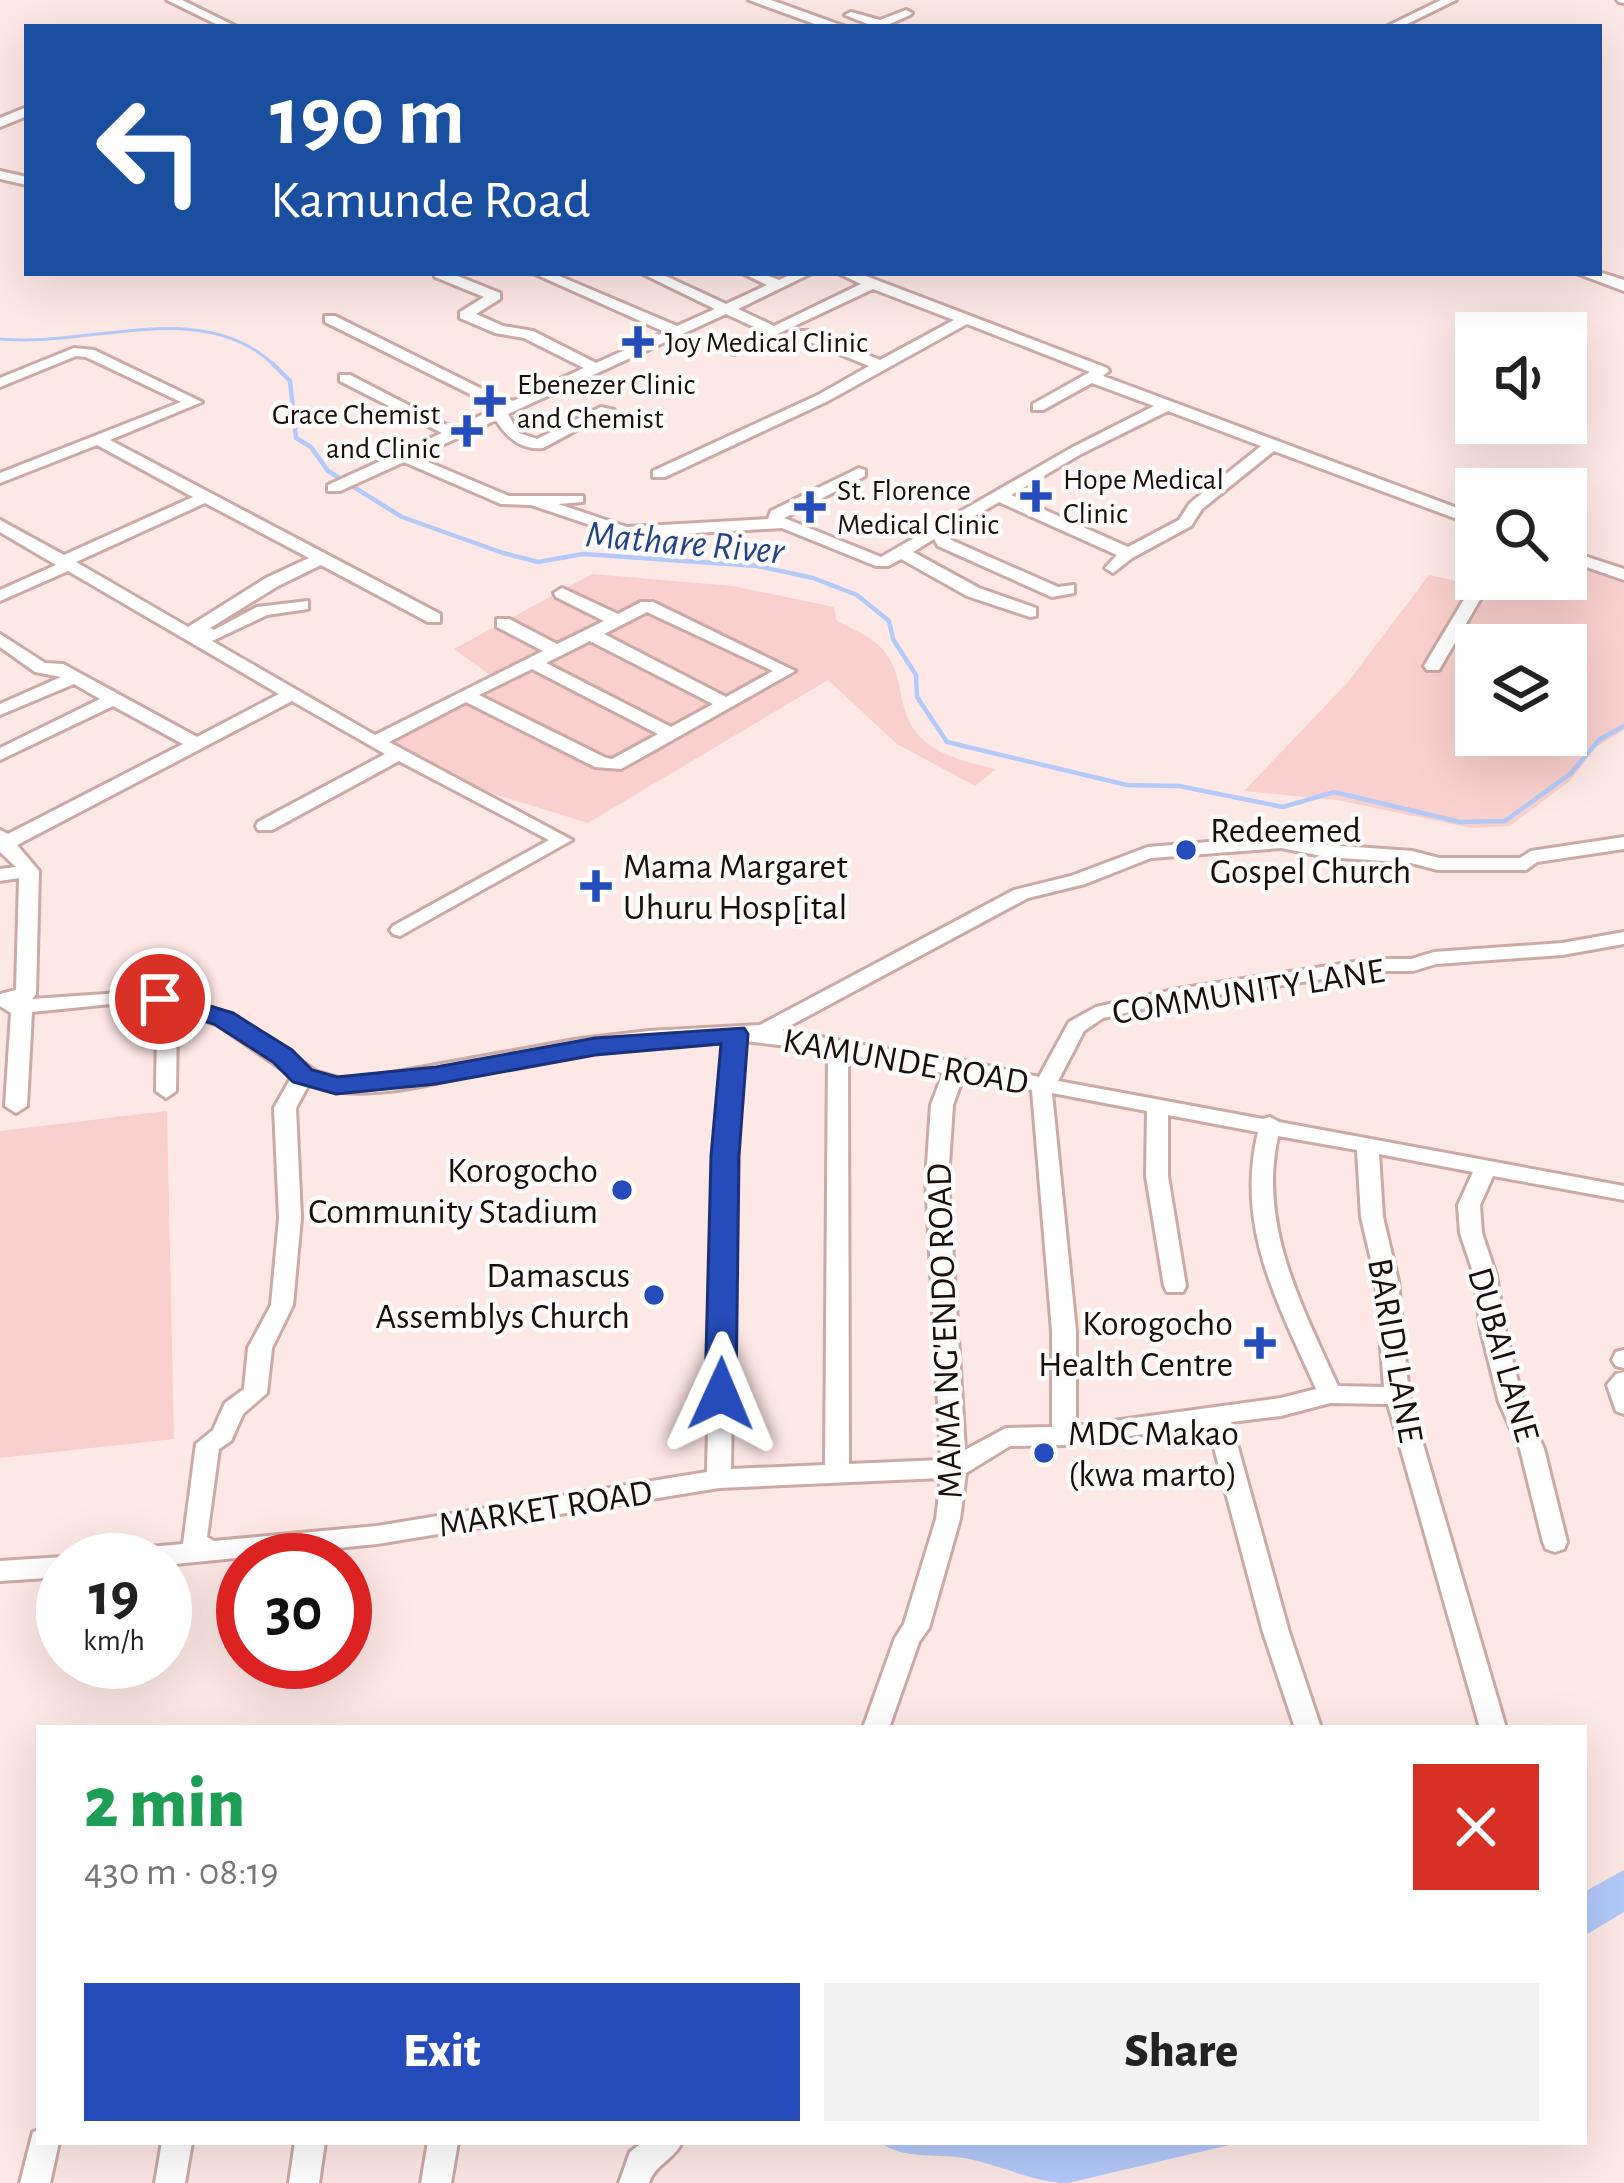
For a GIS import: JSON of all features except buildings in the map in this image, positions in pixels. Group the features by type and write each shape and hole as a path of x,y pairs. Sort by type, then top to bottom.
{"street":[{"path":"173,0 225,24"},
{"path":"756,0 829,24"},
{"path":"1399,24 1450,0"},
{"path":"878,24 906,13"},
{"path":"851,15 874,24"},
{"path":"445,276 495,296 465,315 508,332 528,334 597,369"},
{"path":"547,276 676,331"},
{"path":"654,276 774,331"},
{"path":"756,276 778,285"},
{"path":"336,487 798,276"},
{"path":"854,276 1102,371 1038,407"},
{"path":"734,350 874,283"},
{"path":"659,474 968,318"},
{"path":"330,320 507,409 513,436 538,445 606,410"},
{"path":"803,334 880,365"},
{"path":"0,383 74,352 89,353 194,402 0,478"},
{"path":"1091,376 1455,513"},
{"path":"345,378 443,429 460,432"},
{"path":"775,522 882,563 1168,404"},
{"path":"98,440 434,618"},
{"path":"1113,568 1185,523 1196,506 1270,446"},
{"path":"405,454 413,463 507,501 577,499"},
{"path":"775,522 777,514 860,472"},
{"path":"999,496 1130,554"},
{"path":"0,596 205,497"},
{"path":"538,503 626,532 775,522 838,539 869,554"},
{"path":"0,525 193,631 291,695 375,742 563,840 400,930"},
{"path":"939,531 944,543 1058,593 1068,589"},
{"path":"902,553 973,592 1030,612"},
{"path":"193,631 322,558"},
{"path":"1587,562 1624,575"},
{"path":"562,593 618,621"},
{"path":"1433,666 1473,600"},
{"path":"193,631 214,636 263,611 302,604"},
{"path":"375,742 466,695 654,606 785,668 623,761 601,763 466,695"},
{"path":"503,623 560,652"},
{"path":"592,635 725,703"},
{"path":"0,639 41,668 54,667 199,745"},
{"path":"535,664 673,735"},
{"path":"0,710 74,678"},
{"path":"16,1106 16,1000 29,871 0,839 199,745 291,695"},
{"path":"0,755 113,700"},
{"path":"265,826 399,754"},
{"path":"719,1479 725,1156 735,1034 765,1031 1021,894 1078,880 1148,853 1281,842 1438,864 1516,866 1528,864 1534,856 1624,842"},
{"path":"0,875 29,871"},
{"name":"COMMUNITY LANE","path":"1043,1085 1076,1027 1118,1006 1374,965 1562,949 1624,938"},
{"path":"16,1000 130,994 160,999 224,1018 282,1056 303,1076 285,1108 290,1218 282,1305 260,1348 255,1393 232,1409 223,1435 208,1444 194,1540 208,1549"},
{"path":"160,999 159,1015 167,1023 166,1090"},
{"name":"KAMUNDE ROAD","path":"303,1076 336,1086 361,1084 436,1075 540,1053 735,1034 956,1066 1624,1192"},
{"path":"837,1473 838,1046"},
{"name":"MAMA NG'ENDO ROAD","path":"877,1725 916,1628 948,1519 954,1468 937,1179 942,1105 956,1066"},
{"path":"1043,1085 1064,1331 1064,1436"},
{"path":"1158,1107 1157,1176 1175,1286"},
{"path":"1270,1124 1259,1185 1264,1215 1288,1297 1330,1394"},
{"name":"BARIDI LANE","path":"1367,1143 1372,1217 1387,1281 1397,1396 1492,1725"},
{"name":"DUBAI LANE","path":"1486,1168 1469,1205 1471,1233 1485,1275 1511,1402 1532,1449 1555,1542"},
{"path":"1624,1380 1618,1385 1624,1405"},
{"name":"MARKET ROAD","path":"192,1551 377,1535 546,1511 632,1491 719,1479 954,1468 1006,1438 1064,1436 1281,1407 1330,1394 1397,1396"},
{"path":"1217,1413 1276,1633 1308,1725"},
{"path":"0,1571 36,1569"},
{"path":"34,2183 43,2145"},
{"path":"170,2183 176,2145"},
{"path":"304,2183 310,2145"},
{"path":"436,2183 442,2145"},
{"path":"634,2183 641,2162 664,2145"}],"shaded area":[{"path":"1587,569 1624,583 1624,730 1596,747 1570,781 1510,826 1471,828 1337,800 1244,791 1348,682 1429,575 1455,581 1455,600 1587,600"},
{"path":"592,574 733,586 834,607 836,620 873,640 888,657 908,719 926,742 952,757 996,769 975,786 897,744 828,680 588,823 381,759 393,730 500,682 454,649"},
{"path":"167,1111 174,1439 0,1458 0,1131"}],"water":[{"path":"1624,1870 1624,1912 1587,1934 1587,1890"},
{"path":"884,2145 1229,2145 1068,2183 964,2158"}],"waterway":[{"name":"Mathare River","path":"0,339 181,329 247,345 276,367"},
{"name":"Mathare River","path":"273,364 276,367"},
{"name":"Mathare River","path":"276,367 290,381 296,438 311,447 328,471 402,517 538,562 583,554 757,566 813,578 857,595 889,621 893,639 916,675 917,697 947,742 1127,785 1179,786 1283,807 1334,792 1460,822 1505,821 1570,774 1600,739 1624,726"}],"place":[{"name":"Joy Medical Clinic","path":"638,342"},
{"name":"Ebenezer Clinic and Chemist","path":"490,401"},
{"name":"Grace Chemist and Clinic","path":"467,431"},
{"name":"Hope Medical Clinic","path":"1036,496"},
{"name":"St. Florence Medical Clinic","path":"810,507"},
{"name":"Redeemed Gospel Church","path":"1186,850"},
{"name":"Mama Margaret Uhuru Hosp[ital","path":"596,886"},
{"name":"Korogocho Community Stadium","path":"622,1190"},
{"name":"Damascus Assemblys Church","path":"654,1295"},
{"name":"Korogocho Health Centre","path":"1260,1343"},
{"name":"MDC Makao (kwa marto)","path":"1044,1453"}],"route":[{"path":"160,999 224,1018 282,1056 303,1076 336,1086 436,1075 595,1046 735,1034 725,1156 721,1394"}]}
